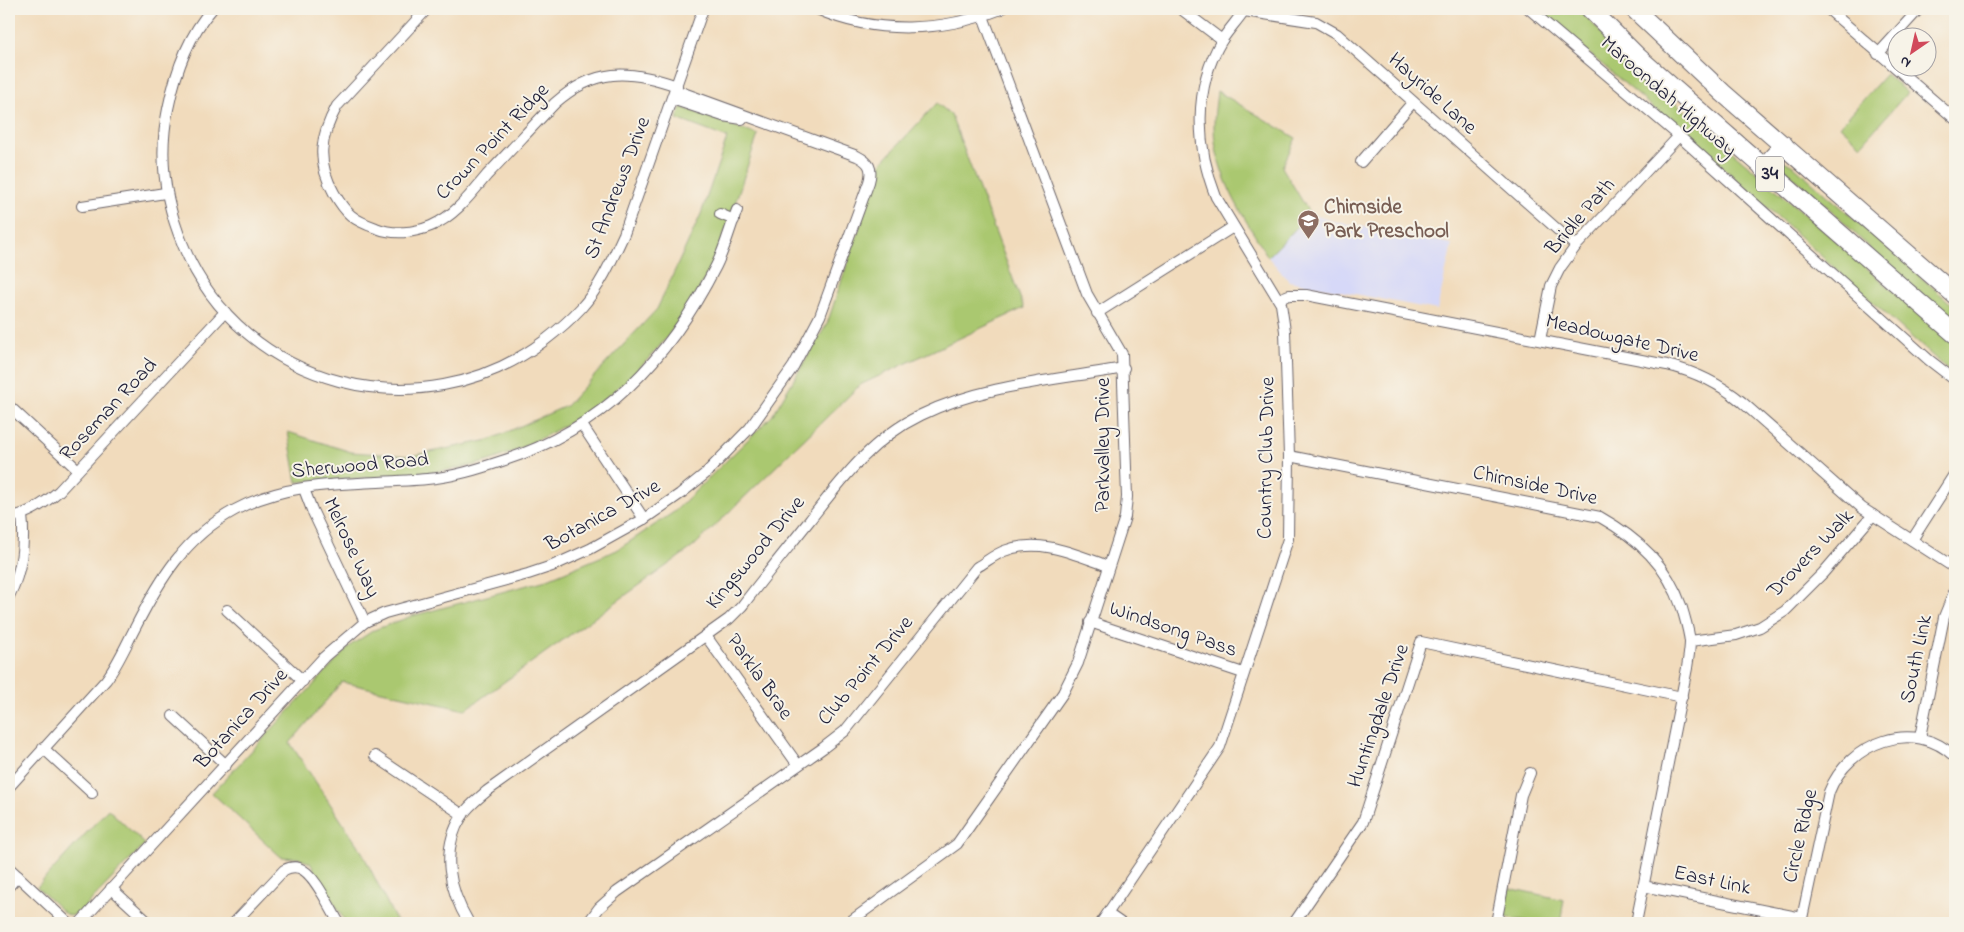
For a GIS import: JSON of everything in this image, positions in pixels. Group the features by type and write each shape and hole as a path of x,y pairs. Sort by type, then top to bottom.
{"highway":[{"name":"Maroondah Highway","path":"1590,9 1638,57 1955,334"},
{"name":"Maroondah Highway","path":"1634,9 1723,93 1955,295"},
{"path":"1763,168 1784,145"}],"street":[{"name":"St Andrews Drive","path":"212,9 190,44 177,71 164,126 163,157 166,192 174,223 192,266 205,289 224,312 261,344 294,366 332,380 372,387 408,390 466,381 497,369 530,351 581,309 610,266 624,234 703,9"},
{"name":"Crown Point Ridge","path":"427,9 337,106 327,124 322,142 323,162 329,184 345,211 364,224 383,231 408,232 430,226 454,211 555,103 569,91 591,80 612,74 639,75 674,92"},
{"path":"817,9 856,22 911,28 941,25 982,16 1001,9"},
{"path":"1181,9 1222,40"},
{"name":"Maroondah Highway","path":"1529,9 1680,136 1929,360 1955,380"},
{"path":"1828,9 1955,120"},
{"path":"1878,54 1919,9"},
{"name":"Country Club Drive","path":"1101,923 1220,747 1288,539 1289,456 1285,331 1279,299 1216,197 1204,163 1200,127 1205,83 1214,57 1222,40 1244,10"},
{"name":"Hayride Lane","path":"1244,10 1268,16 1316,22 1337,34 1576,246"},
{"name":"Parkvalley Drive","path":"848,923 947,852 966,834 1063,693 1078,664 1125,517 1127,497 1124,368 1122,354 1088,294 982,16"},
{"name":"Botanica Drive","path":"80,923 303,681 341,641 365,622 398,609 552,566 590,549 644,519 705,474 750,428 788,376 820,316 872,173 870,166 865,160 857,156 674,92"},
{"path":"1362,162 1413,102"},
{"name":"Bridle Path","path":"1540,340 1551,286 1560,268 1576,246 1680,136"},
{"path":"82,206 166,192"},
{"name":"Sherwood Road","path":"9,787 111,673 156,588 174,562 192,542 236,509 266,496 323,485 430,479 455,475 518,456 582,425 634,383 666,348 691,313 717,264 735,215 720,214"},
{"path":"1098,312 1233,227"},
{"name":"Meadowgate Drive","path":"1279,299 1288,295 1306,295 1688,370 1708,378 1726,389 1851,499 1955,568"},
{"name":"Roseman Road","path":"9,517 22,514 50,499 224,312"},
{"name":"Kingswood Drive","path":"469,923 451,883 449,868 449,852 452,837 463,815 487,791 729,619 742,606 851,467 884,438 921,415 944,405 988,392 1124,368"},
{"path":"9,406 78,470"},
{"path":"582,425 644,519"},
{"name":"Chirnside Drive","path":"1289,456 1600,517 1625,531 1649,552 1663,569 1677,594 1690,641 1682,697 1636,923"},
{"path":"1912,540 1955,473"},
{"name":"Melrose Way","path":"304,489 365,622"},
{"path":"9,596 19,566 23,532 22,514"},
{"name":"Drovers Walk","path":"1690,641 1736,636 1760,627 1785,611 1823,573 1869,522 1873,515"},
{"name":"Club Point Drive","path":"588,923 599,908 617,892 845,731 977,567 1003,551 1031,544 1062,549 1108,566"},
{"name":"South Link","path":"1920,737 1944,617 1955,590"},
{"path":"226,610 303,681"},
{"name":"Windsong Pass","path":"1090,622 1243,673"},
{"name":"Parkla Brae","path":"706,636 798,765"},
{"name":"Huntingdale Drive","path":"1294,923 1363,822 1421,642 1682,697"},
{"path":"174,716 226,765"},
{"path":"1920,737 1934,743 1955,757"},
{"name":"Circle Ridge","path":"1802,921 1825,807 1834,779 1853,757 1870,746 1889,739 1920,737"},
{"path":"43,748 92,793"},
{"path":"375,756 463,815"},
{"path":"1496,923 1522,794 1530,773"},
{"path":"234,923 284,870 294,867 305,871 316,884 339,923"},
{"path":"9,868 68,923"},
{"path":"9,886 18,876"},
{"name":"East Link","path":"1643,886 1802,921"},
{"path":"111,888 149,923"},
{"path":"1108,914 1121,923"}],"shaded area":[{"path":"1310,214 1333,221 1452,244 1437,310 1289,281 1268,257"}],"green space":[{"path":"1537,9 1579,9 1627,61 1955,344 1955,374 1711,157"},
{"path":"1886,74 1886,78 1890,78 1907,93 1861,145 1840,126"},
{"path":"1217,91 1296,138 1282,167 1310,214 1268,257 1240,211 1219,162 1214,126"},
{"path":"937,103 951,115 1024,308 860,385 693,547 465,710 342,682 290,743 362,852 397,923 346,923 310,863 298,858 281,857 212,793 351,645 374,630 412,616 543,581 617,550 674,512 772,416 827,324 881,163"},
{"path":"681,107 758,135 726,230 702,284 669,334 629,378 607,397 558,429 517,450 488,461 431,472 297,482 288,432 351,452 411,456 489,440 566,406 657,309 701,214 727,138 677,119"},
{"path":"1784,161 1795,167 1955,307 1955,324 1880,259 1841,219 1789,173 1781,164"},
{"path":"108,809 145,844 79,913 70,916 64,913 37,887"},
{"path":"1509,888 1564,900 1560,923 1538,923 1504,917"}],"place":[{"name":"Chirnside Park Preschool","path":"1308,239"}]}
